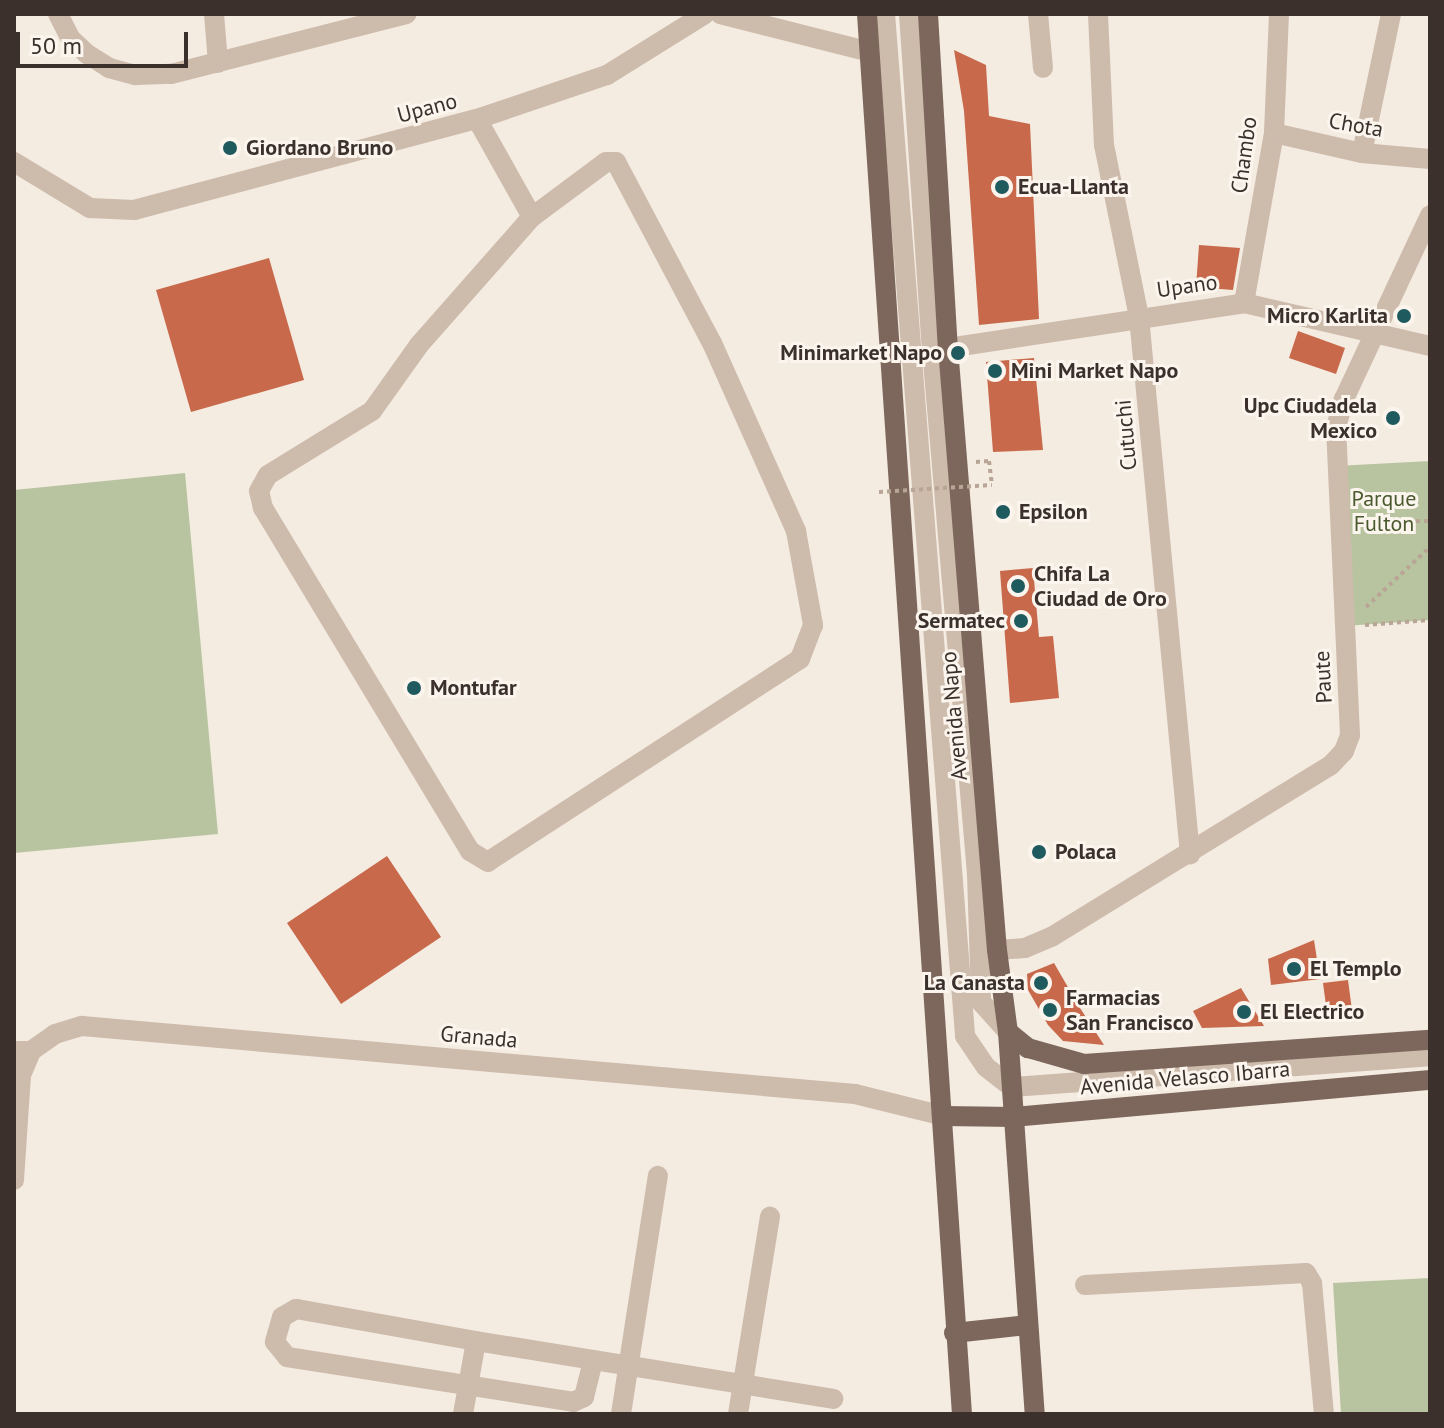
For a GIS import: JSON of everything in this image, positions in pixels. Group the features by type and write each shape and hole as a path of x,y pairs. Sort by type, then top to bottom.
{"main road":[{"name":"Avenida Napo","path":"867,14 944,1116 954,1333 962,1414"},
{"name":"Avenida Napo","path":"928,14 948,348 997,950 1008,1032 1035,1414"},
{"name":"Avenida Velasco Ibarra","path":"1008,1032 1028,1048 1084,1064 1430,1040"},
{"name":"Avenida Velasco Ibarra","path":"944,1116 1014,1117 1430,1080"},
{"path":"954,1333 1028,1325"}],"street":[{"path":"58,14 71,39 109,68 136,75 171,74 371,19 406,14"},
{"path":"214,14 218,63"},
{"name":"Upano","path":"14,162 90,208 134,210 477,119 607,75 705,14"},
{"path":"720,14 870,52"},
{"path":"885,14 965,1036 986,1067 1012,1087 1430,1056"},
{"path":"909,14 931,338 977,873 981,1002 1008,1032"},
{"path":"1038,14 1043,68"},
{"name":"Cutuchi","path":"1098,14 1104,145 1139,317 1190,855"},
{"name":"Chambo","path":"1244,303 1274,133 1279,14"},
{"path":"1362,153 1391,14"},
{"path":"477,119 532,217"},
{"name":"Chota","path":"1274,133 1362,153 1430,159"},
{"path":"606,162 616,162 712,343 796,531 813,625 800,659 488,862 470,851 263,508 259,491 268,475 372,411 419,345 532,217 606,162"},
{"name":"Paute","path":"997,950 1025,948 1053,936 1190,855 1331,765 1344,751 1350,735 1336,428 1344,399 1430,215"},
{"name":"Upano","path":"948,348 1244,303 1430,346"},
{"name":"Granada","path":"23,1051 55,1034 82,1026 855,1094 944,1116"},
{"path":"14,1180 23,1051"},
{"path":"621,1414 658,1176"},
{"path":"738,1414 770,1217"},
{"path":"1085,1285 1306,1273 1312,1283 1324,1414"},
{"path":"593,1361 580,1402 287,1357 275,1342 282,1317 296,1309 743,1387 833,1399"},
{"path":"463,1412 476,1341"}],"path":[{"path":"879,492 992,485 989,461"},
{"path":"1339,523 1430,521"},
{"path":"1345,626 1430,547"},
{"path":"1345,626 1430,620"}],"green space":[{"name":"Parque Fulton","path":"1430,461 1430,620 1345,626 1336,466"},
{"path":"185,473 218,834 14,853 14,490"},
{"path":"1430,1278 1430,1414 1341,1414 1333,1283"}],"building":[{"name":"Ecua-Llanta","path":"954,50 986,65 989,116 1030,124 1039,319 979,325 964,111"},
{"path":"1199,245 1240,248 1233,290 1196,287"},
{"path":"269,258 304,380 191,412 156,290"},
{"path":"1298,331 1345,348 1336,374 1289,358"},
{"path":"1034,358 1043,450 993,452 986,362"},
{"path":"1033,568 1039,637 1053,636 1059,698 1010,703 1000,571"},
{"path":"387,856 441,937 341,1004 287,923"},
{"name":"El Templo","path":"1314,940 1320,979 1271,985 1268,959"},
{"path":"1054,963 1104,1045 1063,1041 1048,1025 1028,990 1027,974"},
{"path":"1348,980 1352,1010 1327,1013 1323,983"},
{"path":"1241,988 1264,1026 1202,1028 1193,1011"}],"place":[{"name":"Giordano Bruno","path":"230,148"},
{"name":"Ecua-Llanta","path":"1002,187"},
{"name":"Micro Karlita","path":"1404,316"},
{"name":"Minimarket Napo","path":"958,353"},
{"name":"Mini Market Napo","path":"995,371"},
{"name":"Upc Ciudadela Mexico","path":"1393,418"},
{"name":"Epsilon","path":"1003,512"},
{"name":"Chifa La Ciudad de Oro","path":"1018,586"},
{"name":"Sermatec","path":"1021,621"},
{"name":"Montufar","path":"414,688"},
{"name":"Polaca","path":"1039,852"},
{"name":"El Templo","path":"1294,969"},
{"name":"La Canasta","path":"1041,983"},
{"name":"Farmacias San Francisco","path":"1050,1010"},
{"name":"El Electrico","path":"1244,1012"}]}
